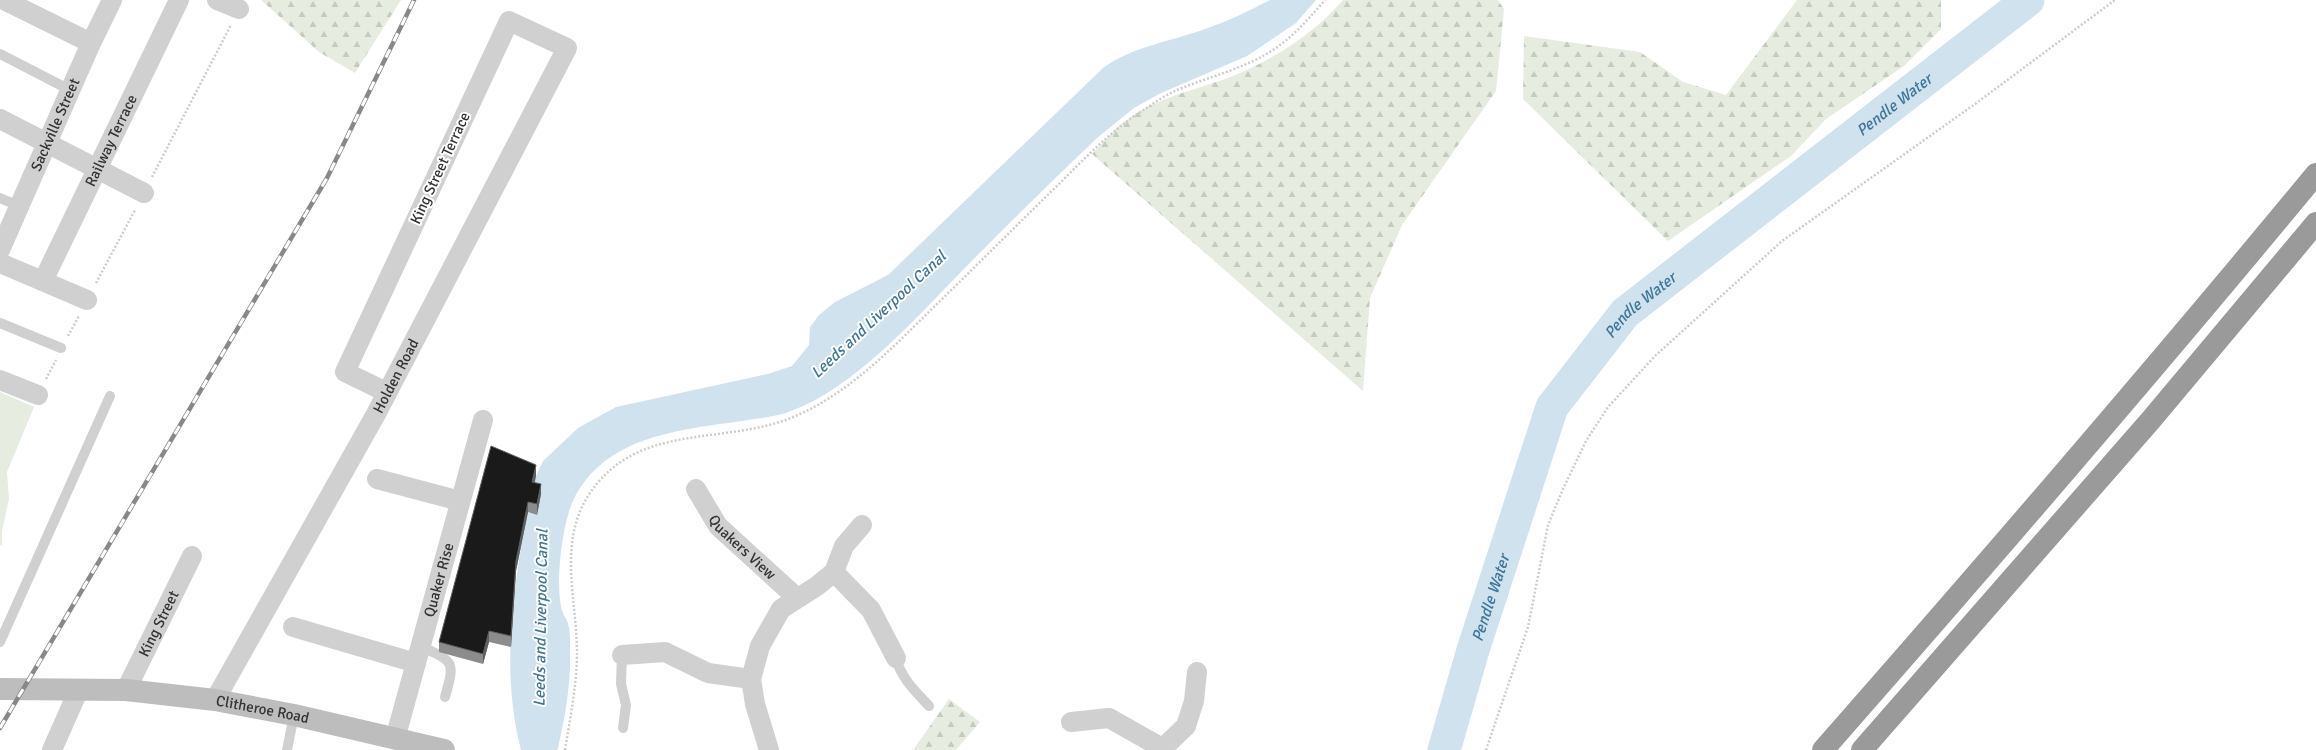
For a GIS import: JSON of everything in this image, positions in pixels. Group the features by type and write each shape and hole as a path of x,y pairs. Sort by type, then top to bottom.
{"highway":[{"path":"1823,750 1987,564 2204,309 2316,174"},
{"path":"1862,750 2150,421 2316,223"}],"main road":[{"name":"Clitheroe Road","path":"0,689 126,690 215,700 294,715 444,750"}],"street":[{"path":"4,0 91,43"},
{"name":"Sackville Street","path":"0,250 46,143 112,0"},
{"name":"Railway Terrace","path":"43,281 179,0"},
{"path":"217,0 239,9"},
{"name":"King Street Terrace","path":"386,392 345,372 509,21 567,48"},
{"name":"Holden Road","path":"215,700 386,392 567,48"},
{"path":"0,119 144,193"},
{"path":"0,263 87,300"},
{"path":"0,380 38,395"},
{"name":"Quaker Rise","path":"395,739 482,420"},
{"path":"377,479 460,501"},
{"name":"Quakers View","path":"696,489 718,526 797,598"},
{"path":"769,750 755,704 751,679 760,646 781,609 817,586 834,572 844,546 862,524"},
{"name":"King Street","path":"126,690 192,556"},
{"path":"834,572 871,610 896,658"},
{"path":"293,627 418,655"},
{"path":"622,655 665,652 708,673 751,679"},
{"path":"1071,722 1109,718 1161,749 1186,726 1194,701 1197,672"},
{"path":"52,750 79,689"}],"lane":[{"path":"0,54 70,90"},
{"path":"0,198 19,206"},
{"path":"0,323 62,348"},
{"path":"0,642 110,396"},
{"path":"418,655 448,661 452,670 445,697"},
{"path":"622,655 621,684 626,705 623,728"},
{"path":"896,658 899,670 910,686 929,706"},
{"path":"287,750 294,715"}],"path":[{"path":"565,750 575,698 576,661 570,574 575,525 586,500 597,483 623,461 639,451 658,444 701,434 747,431 774,425 801,414 827,399 898,342 1100,144 1139,112 1175,91 1244,65 1283,43 1325,0"},
{"path":"1486,750 1528,627 1548,525 1586,441 1608,407 1655,356 1782,241 1975,104 2115,0"}],"green space":[{"path":"261,0 401,0 355,73 319,52"},
{"path":"1343,0 1498,0 1504,9 1496,91 1402,225 1370,298 1363,391 1092,154 1113,132 1138,112 1163,100 1228,78 1260,64 1305,35 1319,24"},
{"path":"1797,0 1941,0 1941,29 1904,66 1826,119 1791,156 1668,241 1523,99 1524,36 1640,52 1683,82 1726,95"},
{"path":"0,392 34,407 7,472 9,499 2,531 2,546 0,545"},
{"path":"949,699 980,722 956,750 913,750"}],"water":[{"name":"Leeds and Liverpool Canal","path":"1270,0 1316,0 1296,23 1247,56 1159,94 1134,108 1097,138 882,351 838,386 814,400 785,413 693,428 646,440 623,449 604,462 587,479 573,501 569,511 560,557 560,603 569,629 570,677 558,748 557,750 521,750 511,691 510,661 513,601 528,512 537,515 532,492 536,476 543,461 578,428 616,407 768,374 792,366 809,345 810,327 819,315 835,302 888,275 1103,68 1126,55 1152,45 1214,26"}],"building":[{"path":"491,446 536,465 532,482 541,484 537,504 528,502 516,561 511,636 489,631 483,654 439,642"}],"waterway":[{"name":"Pendle Water","path":"1444,750 1473,650 1552,407 1625,313 2028,0"}],"railway":[{"path":"0,728 327,178 414,0"}]}
